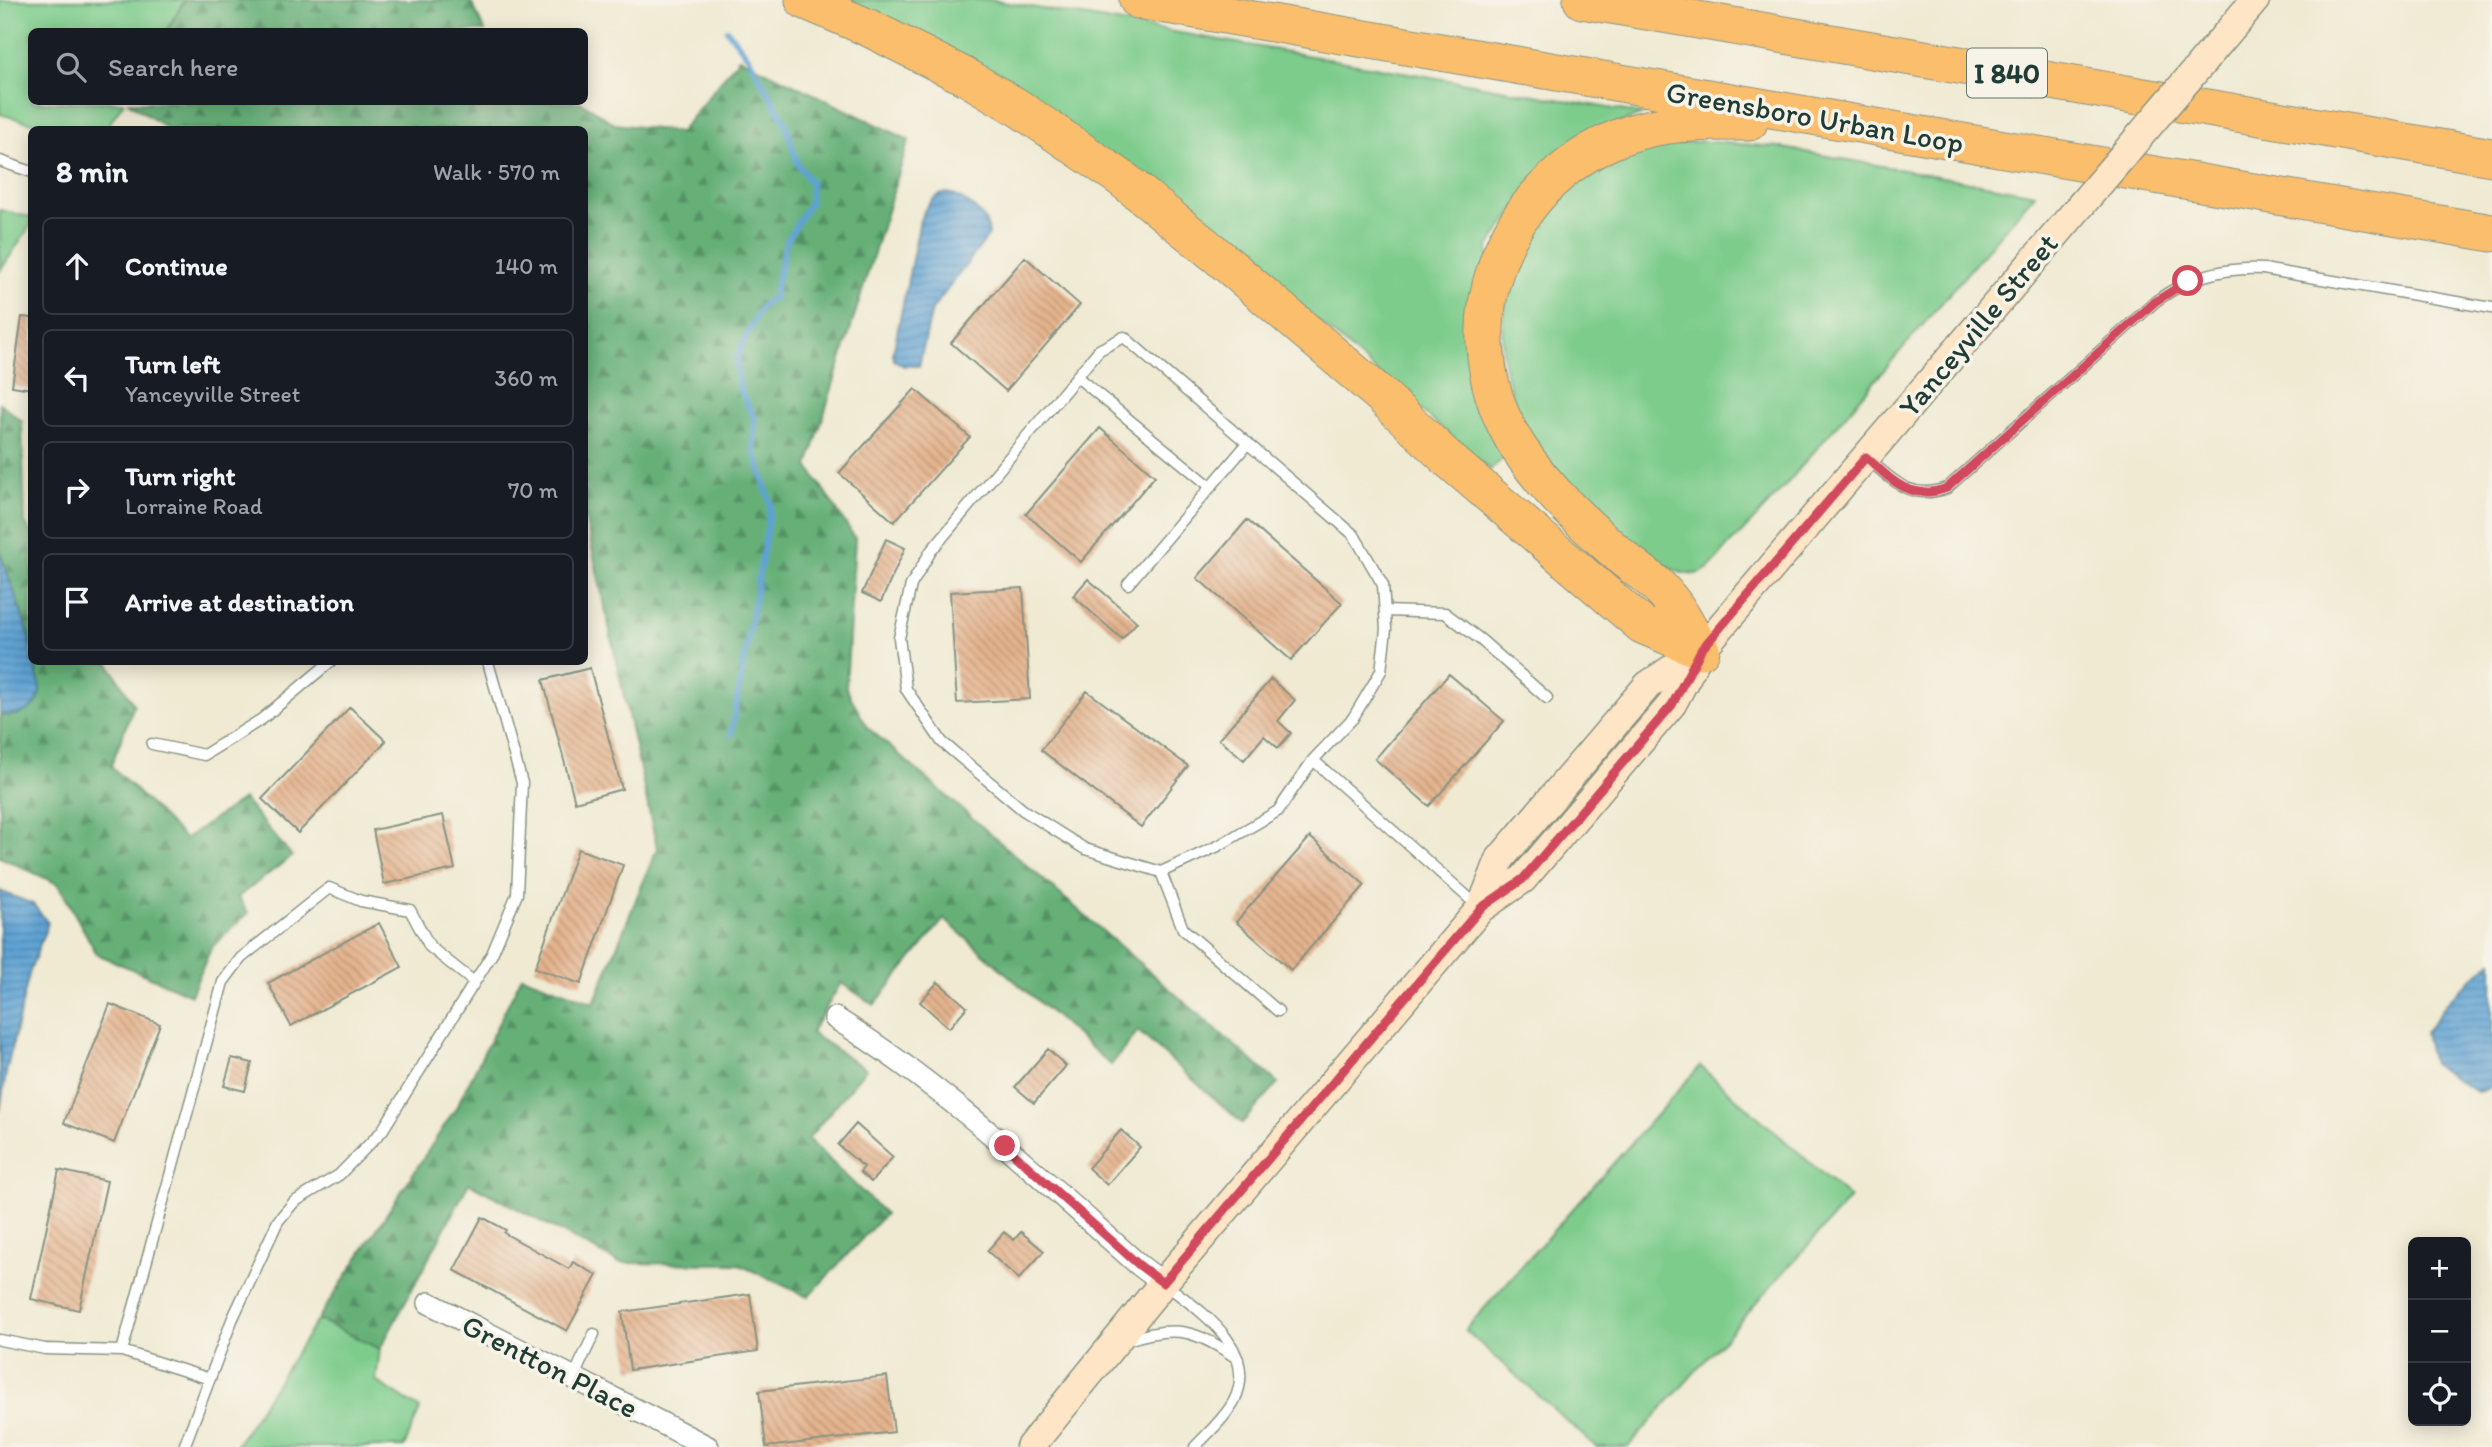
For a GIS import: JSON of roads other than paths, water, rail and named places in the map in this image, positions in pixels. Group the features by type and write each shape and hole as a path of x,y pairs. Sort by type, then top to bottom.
{"highway":[{"path":"804,0 869,28 968,78 1020,109 1121,178 1382,396 1450,460 1642,625 1701,650"},
{"name":"Greensboro Urban Loop","path":"1138,0 2492,233"},
{"name":"I 840","path":"1582,0 2492,157"},
{"path":"1701,650 1667,595 1570,510 1537,474 1516,444 1500,411 1489,375 1485,324 1493,274 1512,230 1541,190 1570,164 1625,135 1673,124 1840,121"},
{"path":"2432,147 2492,147"}],"main road":[{"name":"Yanceyville Street","path":"1030,1447 1163,1283 1481,908 1523,879 1672,705 1701,650 2255,0"}],"street":[{"path":"835,1018 877,1044 954,1102 1139,1265 1163,1283"},
{"name":"Grentton Place","path":"429,1304 708,1447"}],"lane":[{"path":"0,162 28,171"},
{"path":"1866,457 1894,481 1913,492 1936,492 1947,488 2156,301 2188,281 2206,274 2244,268 2263,269 2492,308"},
{"path":"1124,337 1248,443 1354,535 1383,586 1385,629 1381,671 1353,718 1313,761 1278,811 1218,846 1161,872 1085,849 1023,810 942,742 906,689 899,638 911,585 931,551 1099,351 1124,337"},
{"path":"1077,377 1210,487"},
{"path":"1128,584 1248,443"},
{"path":"1385,611 1445,613 1481,640 1546,698"},
{"path":"152,744 204,755 262,719 326,665"},
{"path":"184,1447 232,1320 278,1222 294,1202 340,1175 382,1131 492,954 517,894 522,783 489,665"},
{"path":"1313,761 1481,908"},
{"path":"1161,872 1183,929 1278,1011"},
{"path":"122,1351 223,982 242,958 329,888 361,901 410,910 429,947 474,982"},
{"path":"1163,1283 1225,1334 1238,1359 1238,1390 1233,1402 1195,1447"},
{"path":"1113,1344 1154,1331 1183,1331 1212,1341 1238,1359"},
{"path":"573,1378 594,1334"},
{"path":"0,1340 45,1349 122,1351 210,1379"}],"water":[{"path":"949,193 981,214 989,235 932,310 919,366 904,366 894,360 893,353 920,220 931,201"},
{"path":"0,552 28,632 28,665 35,665 40,691 36,703 26,711 0,715"},
{"path":"0,891 33,904 48,923 29,974 0,1111"},
{"path":"2492,961 2492,1086 2476,1092 2432,1064 2425,1033 2450,999"}],"waterway":[{"path":"727,30 749,58 786,124 797,163 811,183 810,202 786,242 773,298 761,307 736,362 740,390 755,419 754,449 771,505 731,735"}]}
